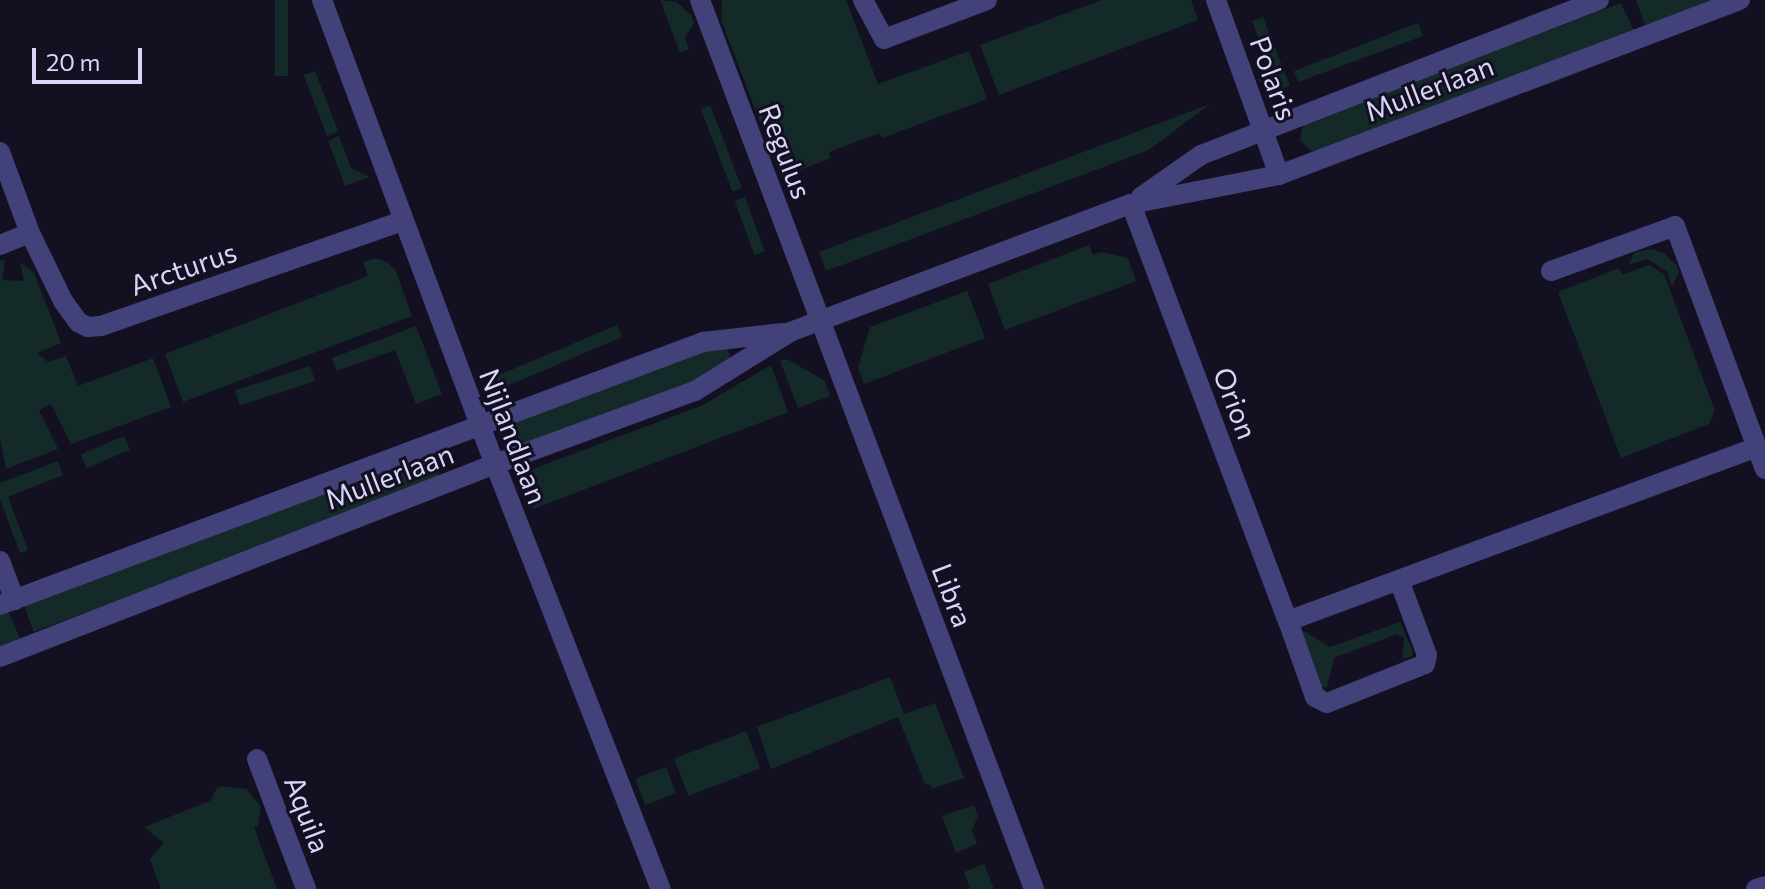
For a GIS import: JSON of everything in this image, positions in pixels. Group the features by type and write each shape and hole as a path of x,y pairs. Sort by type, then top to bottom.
{"street":[{"name":"Nijlandlaan","path":"322,0 479,424 661,889"},
{"name":"Regulus","path":"700,0 820,321"},
{"path":"863,0 884,39 987,0"},
{"name":"Polaris","path":"1216,0 1279,175"},
{"name":"Mullerlaan","path":"1131,204 1201,155 1599,0"},
{"name":"Mullerlaan","path":"0,657 495,464 695,391 790,332 1131,204 1279,175 1740,0"},
{"name":"Arcturus","path":"0,152 30,233 70,313 88,327 101,326 403,221"},
{"name":"Orion","path":"1131,204 1315,697 1327,703 1425,664 1427,655 1399,580"},
{"path":"1551,271 1675,226 1765,469"},
{"path":"0,245 30,233"},
{"name":"Libra","path":"820,321 1034,889"},
{"name":"Mullerlaan","path":"8,602 703,342 790,332"},
{"path":"1288,621 1757,447"},
{"path":"0,561 8,602"},
{"name":"Aquila","path":"257,759 306,889"},
{"path":"1756,889 1765,886"}],"green space":[{"path":"275,0 288,0 288,76 275,76"},
{"path":"660,0 677,2 691,15 694,23 685,38 689,49 680,53"},
{"path":"722,0 846,0 878,84 969,51 987,99 882,138 880,133 829,152 831,158 781,177 721,20"},
{"path":"1102,0 1191,0 1198,20 999,95 980,45"},
{"path":"1636,0 1724,0 1646,27"},
{"path":"1621,3 1634,31 1313,152 1300,141 1302,128 1307,122"},
{"path":"1263,17 1290,86 1276,91 1258,80 1270,70 1252,21"},
{"path":"1418,23 1423,36 1298,82 1294,71"},
{"path":"315,71 338,132 327,136 304,75"},
{"path":"1210,104 1149,150 826,271 819,252"},
{"path":"710,105 742,188 733,192 701,109"},
{"path":"339,136 351,168 370,177 345,186 328,141"},
{"path":"745,197 765,252 755,255 735,201"},
{"path":"1089,245 1093,255 1101,252 1128,258 1136,281 1005,330 988,284"},
{"path":"1651,249 1664,253 1677,266 1679,272 1672,287 1667,271 1647,259 1628,265 1635,252"},
{"path":"376,258 387,262 396,271 412,316 183,402 165,354 368,276 363,262"},
{"path":"5,260 2,280 24,281 20,262 34,273 61,343 37,353 48,362 66,356 78,386 153,358 171,407 71,444 51,404 39,410 58,449 6,469 0,438 0,261"},
{"path":"1649,265 1664,274 1715,411 1709,424 1621,458 1558,292 1619,268 1622,275"},
{"path":"967,291 985,338 864,384 858,368 870,327"},
{"path":"617,325 622,337 501,389 495,377"},
{"path":"416,326 442,394 416,404 395,350 337,371 332,358"},
{"path":"728,349 730,358 690,384 528,444 515,437 515,426 519,420 696,353"},
{"path":"787,359 825,381 830,396 798,408 780,361"},
{"path":"771,365 788,412 533,509 525,472 703,405"},
{"path":"310,366 315,381 240,406 235,390"},
{"path":"124,436 130,450 87,468 81,454"},
{"path":"431,452 442,483 34,632 22,601"},
{"path":"58,461 63,475 8,497 28,550 20,553 0,499 0,483"},
{"path":"8,611 20,638 0,649 0,614"},
{"path":"1400,622 1412,656 1402,659 1404,638 1397,634 1334,658 1327,687 1322,687 1302,630 1330,647"},
{"path":"890,677 904,714 935,703 964,778 931,789 931,785 925,784 898,717 771,769 757,727"},
{"path":"746,731 760,768 688,796 674,759"},
{"path":"666,767 676,793 645,805 635,779"},
{"path":"223,786 247,789 261,807 258,826 254,827 277,889 161,889 150,859 164,843 144,827 210,801 216,789"},
{"path":"974,805 978,816 972,830 977,844 956,853 942,816"},
{"path":"984,864 994,889 970,889 964,872"}]}
